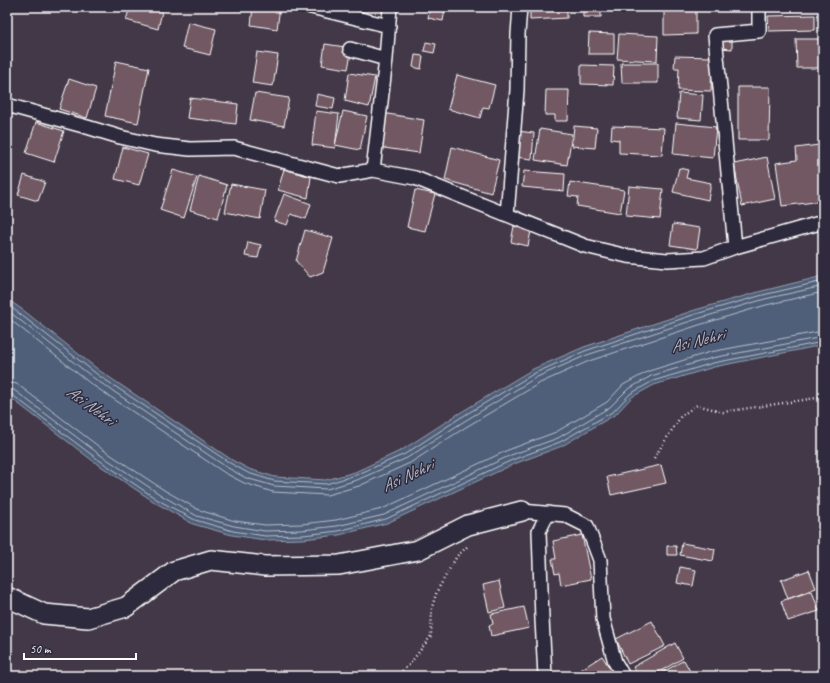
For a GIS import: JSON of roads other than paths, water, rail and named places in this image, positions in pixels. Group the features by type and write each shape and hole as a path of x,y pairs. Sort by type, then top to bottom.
{"street":[{"path":"311,7 389,26"},
{"path":"374,170 390,7"},
{"path":"507,215 517,90 520,7"},
{"path":"735,247 715,35 759,31 759,7"},
{"path":"350,49 386,59"},
{"path":"7,105 120,137 155,145 190,149 234,148 339,176 374,170 415,178 585,246 627,256 667,260 704,258 735,247 823,222"},
{"path":"7,597 44,614 88,618 126,607 174,570 211,560 265,566 339,565 418,550 468,525 522,511 565,515 587,526 600,560 603,619 615,662 623,676"},
{"path":"545,676 539,531 548,513"}],"water":[{"name":"Asi Nehri","path":"823,276 823,345 714,367 654,385 632,397 616,414 562,446 514,464 387,523 339,535 303,539 265,540 232,535 193,524 156,503 93,461 7,395 7,299 100,371 232,460 249,469 275,477 326,480 355,472 402,450 533,369 584,347 695,310"}]}
